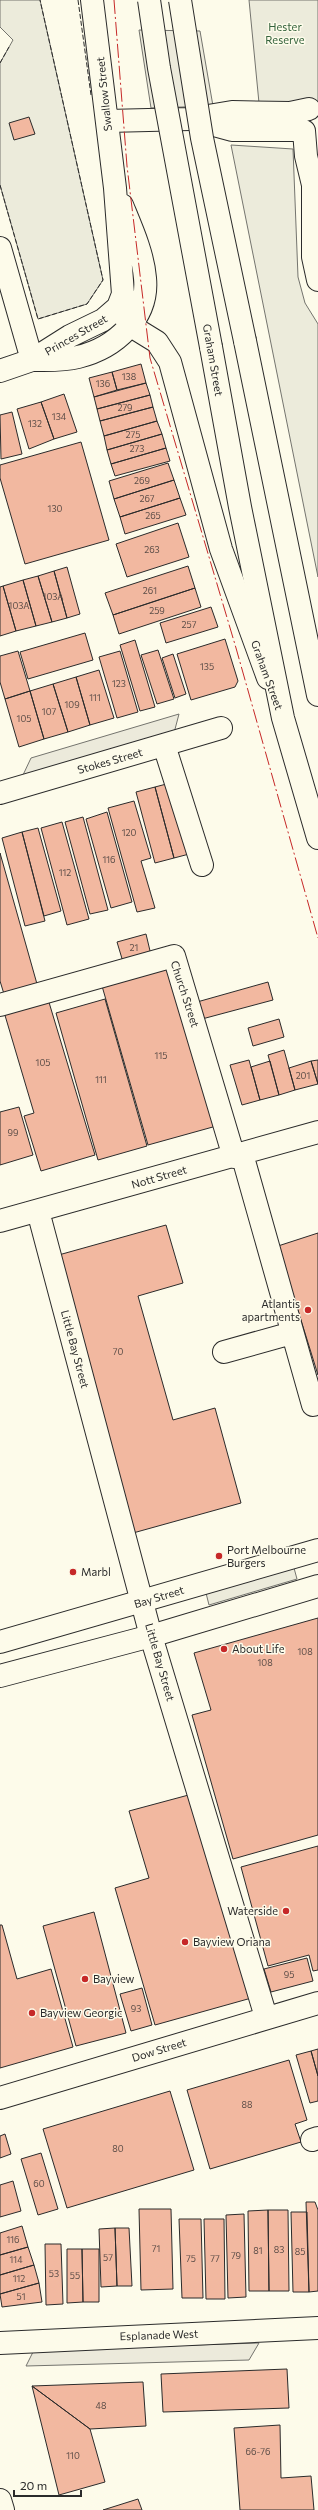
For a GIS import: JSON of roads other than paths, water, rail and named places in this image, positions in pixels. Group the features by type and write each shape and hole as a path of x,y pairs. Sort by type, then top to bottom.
{"street":[{"name":"Swallow Street","path":"92,0 115,188 118,241 124,288 118,308"},
{"name":"Graham Street","path":"149,0 159,68 211,347 283,718"},
{"path":"180,0 202,138 318,695"},
{"path":"232,121 315,109"},
{"path":"315,109 300,117 308,132 306,156 316,177 313,257 318,280"},
{"path":"107,121 190,119 232,121 308,132"},
{"name":"Swallow Street","path":"115,188 132,230 146,279 143,304 131,326"},
{"path":"0,248 32,360"},
{"name":"Graham Street","path":"118,308 131,326 157,342 170,362 221,549 283,718 318,838"},
{"name":"Princes Street","path":"0,371 32,360 70,336 103,320 118,308"},
{"name":"Princes Street","path":"32,360 68,359 91,354 131,326"},
{"name":"Stokes Street","path":"0,793 221,728"},
{"path":"164,745 202,865"},
{"name":"Church Street","path":"0,1005 174,956 238,1155"},
{"name":"Nott Street","path":"0,1221 318,1132"},
{"path":"238,1155 313,1405"},
{"name":"Little Bay Street","path":"38,1211 151,1636 266,2017"},
{"path":"224,1352 292,1333"},
{"name":"Bay Street","path":"0,1642 143,1602 318,1550"},
{"path":"0,1676 151,1636 318,1586"},
{"name":"Dow Street","path":"0,2098 266,2017 318,2003"},
{"name":"Esplanade West","path":"0,2343 318,2328"},
{"path":"0,2500 3,2510"}],"place":[{"name":"Atlantis apartments","path":"308,1310"},
{"name":"Port Melbourne Burgers","path":"219,1556"},
{"name":"Marbl","path":"73,1572"},
{"name":"About Life","path":"224,1649"},
{"name":"Waterside","path":"286,1911"},
{"name":"Bayview Oriana","path":"185,1942"},
{"name":"Bayview","path":"85,1979"},
{"name":"Bayview Georgic","path":"32,2013"}],"park label":[{"name":"Hester Reserve","path":"285,33"}]}
